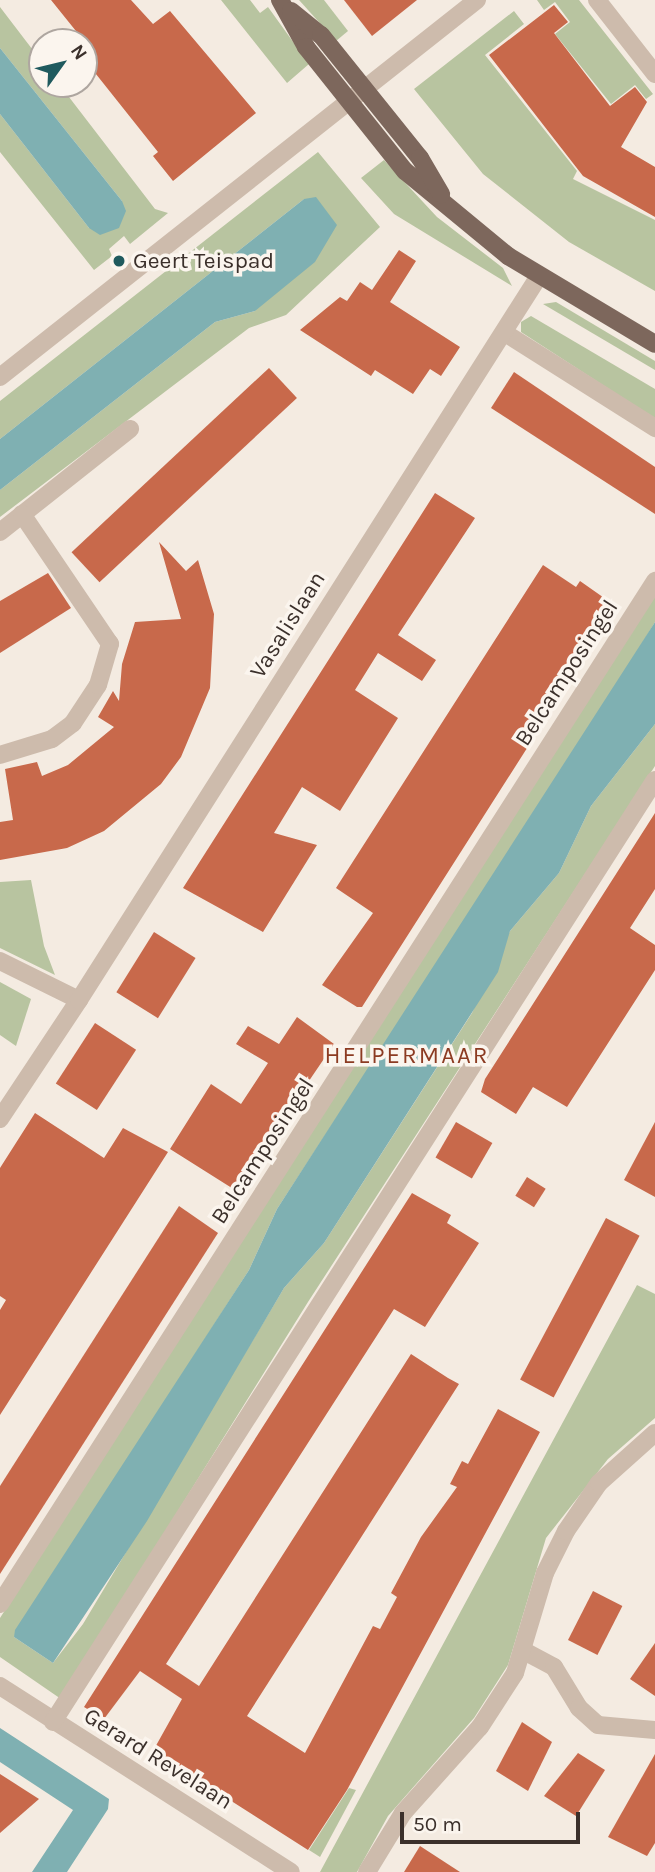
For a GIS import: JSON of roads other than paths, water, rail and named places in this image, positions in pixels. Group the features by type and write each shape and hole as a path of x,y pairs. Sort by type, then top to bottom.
{"main road":[{"path":"282,2 321,35 357,96 420,158 446,203 540,276 655,344"}],"street":[{"path":"0,377 477,0"},
{"path":"597,0 655,74"},
{"name":"Vasalislaan","path":"0,1119 79,1000 540,276"},
{"path":"505,333 655,428"},
{"path":"0,532 130,429"},
{"path":"0,755 52,739 72,723 98,685 110,644 22,514"},
{"name":"Belcamposingel","path":"0,1604 655,581"},
{"path":"54,1721 655,780"},
{"path":"0,961 79,1000"},
{"path":"367,1872 403,1813 480,1727 524,1651 545,1573 566,1531 599,1483 655,1433"},
{"path":"524,1651 554,1667 579,1708 598,1725 655,1730"},
{"name":"Gerard Revelaan","path":"0,1686 290,1872"}],"water":[{"path":"0,48 28,83 28,98 40,98 122,201 126,211 119,228 100,235 89,228 0,114"},
{"path":"316,197 337,225 315,262 255,311 215,322 0,490 0,439 304,199"},
{"path":"655,622 655,724 591,806 559,873 510,931 498,972 324,1243 284,1288 147,1521 53,1663 14,1637 15,1630 249,1270 277,1209"},
{"path":"0,1728 109,1799 108,1809 67,1872 32,1872 73,1810 0,1762"}],"place":[{"name":"Geert Teispad","path":"119,261"}],"district":[{"name":"HELPERMAAR","path":"407,1056"}]}
